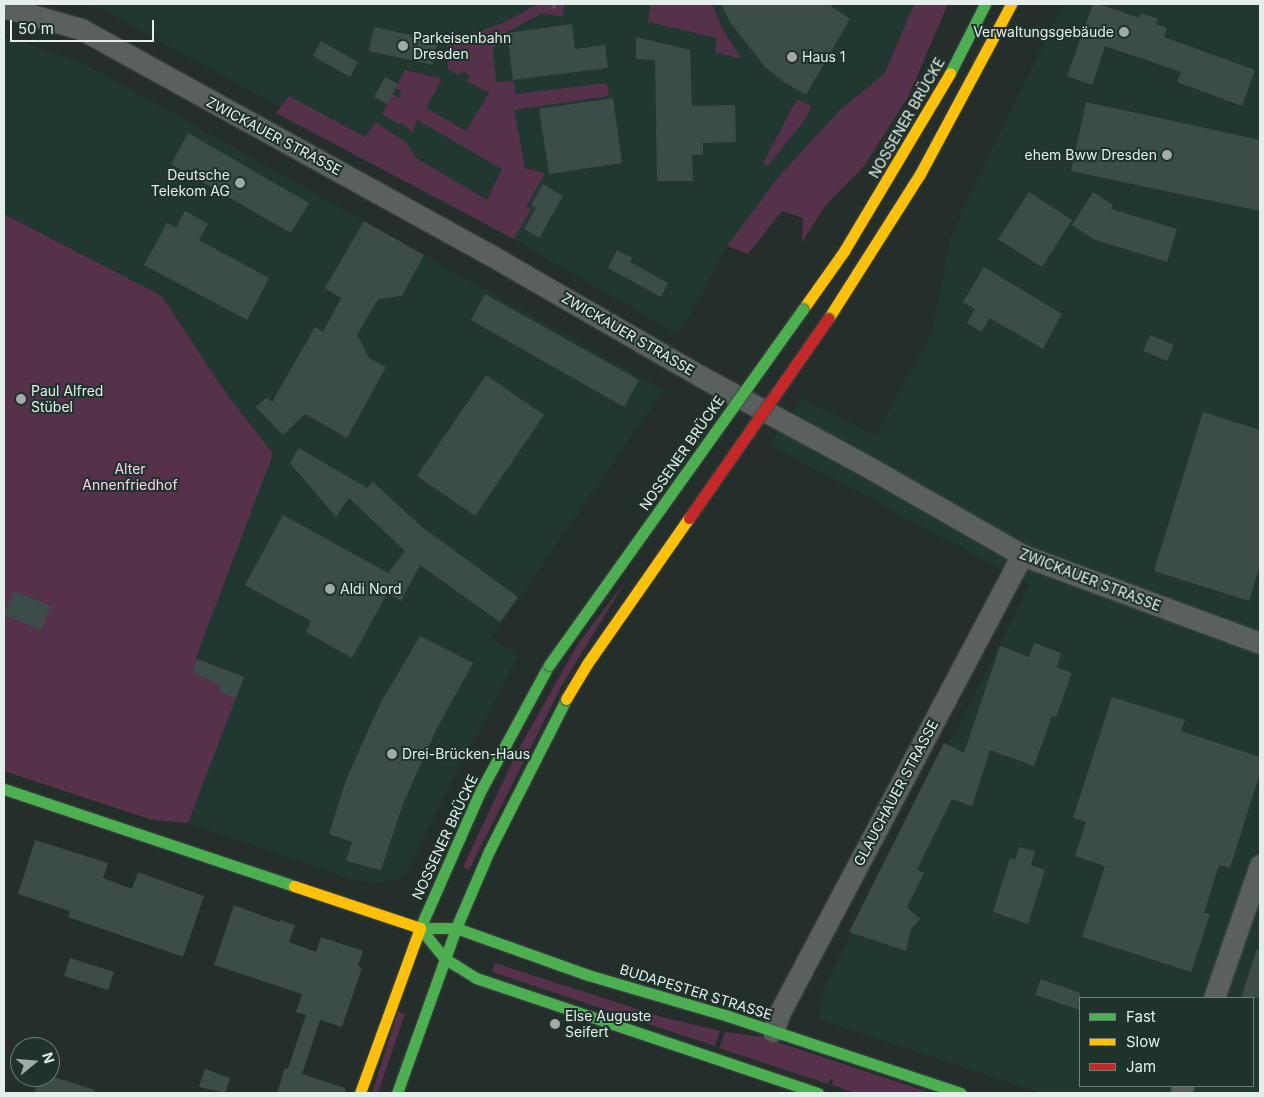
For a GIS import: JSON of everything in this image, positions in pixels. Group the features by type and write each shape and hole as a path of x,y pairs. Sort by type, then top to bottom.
{"main road":[{"name":"NOSSENER BRÜCKE","path":"360,1093 394,995 420,928 481,790 549,665 844,252 903,155 959,57 985,4"},
{"path":"396,1093 456,928 497,834 566,699 587,664 828,318 920,174 1011,4"},
{"path":"4,790 420,928 444,958 476,978 818,1093"},
{"name":"BUDAPESTER STRASSE","path":"420,928 456,928 588,975 728,1016 961,1093"}],"street":[{"name":"ZWICKAUER STRASSE","path":"4,7 81,29 495,258 702,377 872,469 1022,556 1260,643"},
{"name":"GLAUCHAUER STRASSE","path":"773,1032 780,1012 1022,556"},
{"path":"1214,997 1260,865"}],"shaded area":[{"path":"78,4 914,4 885,73 840,110 780,175 727,246 690,315 676,333 506,235 508,231 103,10"},
{"path":"1063,4 1260,4 1260,1093 1041,1093 818,1019 825,985 1030,585 769,444 801,399 877,435 933,328 951,235"},
{"path":"4,37 73,59 130,89 663,390 492,637 518,657 455,775 407,872 399,879 381,883 354,880 188,823 243,677 196,658 273,454 221,386 162,296 4,214"}],"green space":[{"path":"538,4 565,4 562,17 542,13 507,32 493,49 496,82 513,81 516,94 607,83 609,96 514,110 525,168 545,173 526,207 531,209 514,239 276,113 289,96 365,137 375,122 407,143 416,158 487,200 502,169 417,120 413,133 402,123 398,124 382,114 392,94 399,98 402,92 396,88 405,70 442,79 426,108 466,131 489,93 467,81 470,76 463,71 459,75 448,69 447,42 503,23"},
{"path":"650,4 712,4 722,28 742,59 715,52 717,38 648,22"},
{"path":"914,4 948,4 908,97 864,166 826,205 802,242 803,218 782,211 748,254 727,246 780,175 840,110 885,73"},
{"path":"797,99 811,106 806,118 768,166 763,163"},
{"name":"Alter Annenfriedhof","path":"4,214 162,296 221,386 273,454 196,658 244,677 188,823 152,820 4,771"},
{"path":"627,579 562,685 469,870 463,867 515,756 577,645"},
{"path":"495,963 662,1017 720,1031 715,1046 492,972"},
{"path":"398,1011 405,1014 378,1093 372,1093"},
{"path":"725,1032 762,1037 931,1093 855,1093 832,1085 833,1080 830,1079 828,1084 719,1048"}],"building":[{"name":"Haus 1","path":"721,4 828,4 850,19 806,95 784,82 765,67 730,22"},
{"path":"1093,4 1099,4 1139,18 1141,13 1158,19 1156,24 1167,28 1164,37 1255,70 1242,106 1177,82 1181,72 1105,46 1092,85 1067,76"},
{"path":"572,24 575,49 605,45 608,68 513,80 507,33"},
{"name":"Parkeisenbahn Dresden","path":"374,27 438,41 432,65 369,51"},
{"path":"636,37 690,50 692,106 735,105 736,142 703,143 703,155 692,155 693,181 657,181 655,60 636,59"},
{"path":"321,41 358,62 350,77 313,56"},
{"path":"385,77 398,84 387,104 374,97"},
{"path":"613,98 622,163 549,174 539,109"},
{"name":"ehem Bww Dresden","path":"1086,102 1260,140 1260,211 1071,171"},
{"name":"Deutsche Telekom AG","path":"188,133 309,203 291,233 171,164"},
{"path":"543,184 563,196 539,238 524,229 536,208 531,205"},
{"path":"1029,192 1072,220 1042,267 998,239"},
{"path":"1093,192 1113,205 1111,209 1177,229 1167,262 1093,239 1072,225"},
{"path":"185,211 208,224 199,240 269,278 247,320 144,265 167,223 176,228"},
{"path":"364,221 424,255 402,296 378,299 357,335 369,358 386,367 347,438 305,414 283,435 256,407 267,397 272,402 315,327 323,332 341,298 325,288"},
{"path":"617,250 632,258 630,262 668,283 661,297 608,268"},
{"path":"984,267 1062,314 1043,349 990,318 981,332 967,323 975,309 963,302"},
{"path":"485,294 639,380 624,407 471,320"},
{"path":"1150,335 1174,345 1167,361 1143,351"},
{"path":"486,375 544,415 475,516 417,476"},
{"path":"1203,412 1260,430 1260,565 1249,601 1154,571"},
{"path":"299,448 367,488 373,482 422,527 518,597 500,622 420,565 401,601 387,593 352,658 306,632 311,621 245,585 283,515 388,573 405,551 349,498 336,517 290,463"},
{"path":"14,591 51,606 41,630 4,615"},
{"name":"Drei-Brücken-Haus","path":"420,636 473,663 437,728 403,804 381,870 346,861 352,842 329,834 346,780 380,704"},
{"path":"1034,643 1061,653 1057,667 1072,673 1056,717 1052,716 1034,766 990,750 972,806 952,799 917,869 924,873 907,907 920,919 911,929 906,951 849,932 944,743 964,753 1000,646 1029,657"},
{"path":"197,659 244,677 236,698 219,691 221,686 192,672"},
{"path":"1112,697 1185,720 1181,731 1260,757 1260,773 1230,868 1219,865 1204,913 1210,914 1191,972 1082,937 1105,866 1075,856 1086,822 1073,818"},
{"path":"35,840 108,863 103,878 132,889 138,872 204,896 183,957 68,917 70,911 18,894"},
{"path":"1019,847 1035,851 1031,865 1045,870 1028,924 993,912 1010,858 1015,860"},
{"path":"234,905 279,922 280,920 295,925 289,942 316,952 321,937 363,951 358,966 362,968 342,1027 320,1020 302,1074 345,1088 345,1093 277,1093 285,1068 288,1069 306,1015 296,1012 302,994 214,965"},
{"path":"1257,949 1260,950 1260,998 1241,997"},
{"path":"70,958 114,972 108,990 64,976"},
{"path":"1041,979 1080,993 1079,1010 1035,995"},
{"path":"205,1069 230,1078 225,1093 199,1087"},
{"path":"60,1079 95,1090 94,1093 34,1093 36,1087 60,1087"}],"traffic: fast":[{"path":"950,73 985,4"},
{"path":"549,665 803,309"},
{"path":"420,928 481,790 549,665"},
{"path":"456,928 489,851 566,699"},
{"path":"4,789 294,886"},
{"path":"420,928 456,928 588,975 728,1016 961,1093"},
{"path":"420,928 444,958 476,978 818,1093"},
{"path":"397,1093 456,928"}],"traffic: slow":[{"path":"828,319 920,174 1011,4"},
{"path":"803,309 844,251 950,73"},
{"path":"566,699 587,664 689,518"},
{"path":"294,886 420,928 360,1093"}],"traffic: jam":[{"path":"689,518 828,319"}],"place":[{"name":"Verwaltungsgebäude","path":"1124,32"},
{"name":"Parkeisenbahn Dresden","path":"403,46"},
{"name":"Haus 1","path":"792,57"},
{"name":"ehem Bww Dresden","path":"1167,155"},
{"name":"Deutsche Telekom AG","path":"240,183"},
{"name":"Paul Alfred Stübel","path":"21,399"},
{"name":"Aldi Nord","path":"330,589"},
{"name":"Drei-Brücken-Haus","path":"392,754"},
{"name":"Else Auguste Seifert","path":"555,1024"}]}
